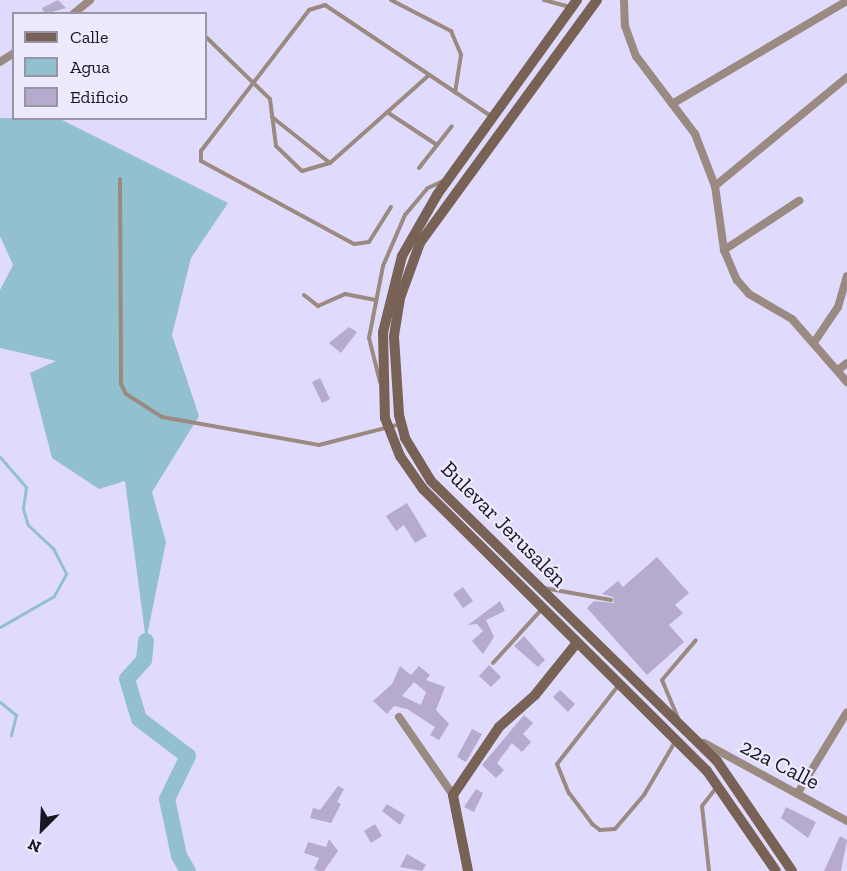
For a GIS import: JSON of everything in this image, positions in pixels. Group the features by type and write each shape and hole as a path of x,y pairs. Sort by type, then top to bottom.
{"main road":[{"name":"Bulevar Jerusalén","path":"597,0 420,243 400,298 394,337 393,384 401,424 431,481 696,739 736,784 792,871"},
{"name":"Bulevar Jerusalén","path":"575,4 418,224 395,273 385,312 380,384 388,428 423,489 575,645 676,740 718,785 776,871"},
{"path":"468,871 453,795 499,727 535,695 575,645"}],"street":[{"path":"75,12 90,0"},
{"path":"624,0 625,26 636,56 694,134 715,186 724,250 748,294 792,319 815,341 847,382"},
{"path":"672,104 847,1"},
{"path":"715,186 847,77"},
{"path":"724,250 799,201"},
{"path":"815,341 838,307 847,276"},
{"path":"838,370 847,363"},
{"path":"799,791 847,712"},
{"path":"399,717 453,795"},
{"name":"22a Calle","path":"696,739 799,791 847,821"}],"lane":[{"path":"325,0 315,4 201,151 201,161 354,244 369,242 391,207"},
{"path":"391,0 451,31 461,55 456,93"},
{"path":"544,0 575,4"},
{"path":"315,4 325,5 494,118"},
{"path":"207,38 255,81 273,103 272,117 276,146 291,166 316,171 330,163 428,76"},
{"path":"387,112 437,145"},
{"path":"272,117 330,163"},
{"path":"419,168 452,126"},
{"path":"120,179 121,384 126,394 162,417 319,446 401,424"},
{"path":"380,384 369,338 375,300 405,215 428,188 449,179"},
{"path":"304,295 318,306 345,294 375,300"},
{"path":"537,586 611,600"},
{"path":"493,663 541,610"},
{"path":"680,724 662,680 696,640"},
{"path":"618,686 557,764 568,793 592,824 600,830 615,829 644,795 676,740"},
{"path":"709,871 702,806 718,785"}],"water":[{"path":"0,118 62,120 228,203 191,258 172,335 199,416 152,492 166,542 146,641 125,481 99,489 52,458 30,373 56,361 0,348 0,290 13,265 0,236"}],"building":[{"path":"58,0 66,8 44,12 42,8"},
{"path":"349,327 357,332 341,353 329,343"},
{"path":"320,378 330,399 322,403 312,382"},
{"path":"407,503 427,536 415,543 404,525 396,531 386,516"},
{"path":"657,557 689,593 675,605 683,613 669,625 684,642 647,675 587,608 594,601 614,603 613,597 602,594 618,581 623,587"},
{"path":"463,587 473,601 463,608 453,594"},
{"path":"500,601 505,611 486,620 494,637 483,654 472,641 483,631 477,624 468,625"},
{"path":"524,636 545,660 538,667 514,646"},
{"path":"489,665 501,677 491,687 479,676"},
{"path":"400,666 411,675 419,666 430,675 426,680 445,687 436,710 449,724 439,740 430,735 435,727 407,709 394,706 387,714 373,701 392,684","holes":["414,682 426,692 421,705 402,696"]},
{"path":"560,690 575,704 568,712 553,697"},
{"path":"524,715 533,723 523,734 531,742 522,752 512,743 497,763 504,770 496,778 482,765"},
{"path":"472,729 482,734 466,762 457,757"},
{"path":"338,786 344,789 337,802 341,804 331,823 310,818 313,808 320,810"},
{"path":"476,789 483,793 474,812 464,807"},
{"path":"387,804 405,815 400,825 382,811"},
{"path":"786,807 816,822 808,838 781,818"},
{"path":"375,824 382,836 371,843 364,831"},
{"path":"840,836 847,840 841,871 824,871"},
{"path":"329,839 338,851 324,871 318,871 314,869 319,858 304,853 308,842 326,847"},
{"path":"407,854 426,865 422,871 400,867"}],"waterway":[{"path":"0,457 26,487 23,509 28,525 53,548 66,574 54,596 0,627"},
{"path":"146,641 144,660 127,679 139,719 188,756 167,799 179,856 188,871"},
{"path":"0,702 16,715 11,735"}]}
